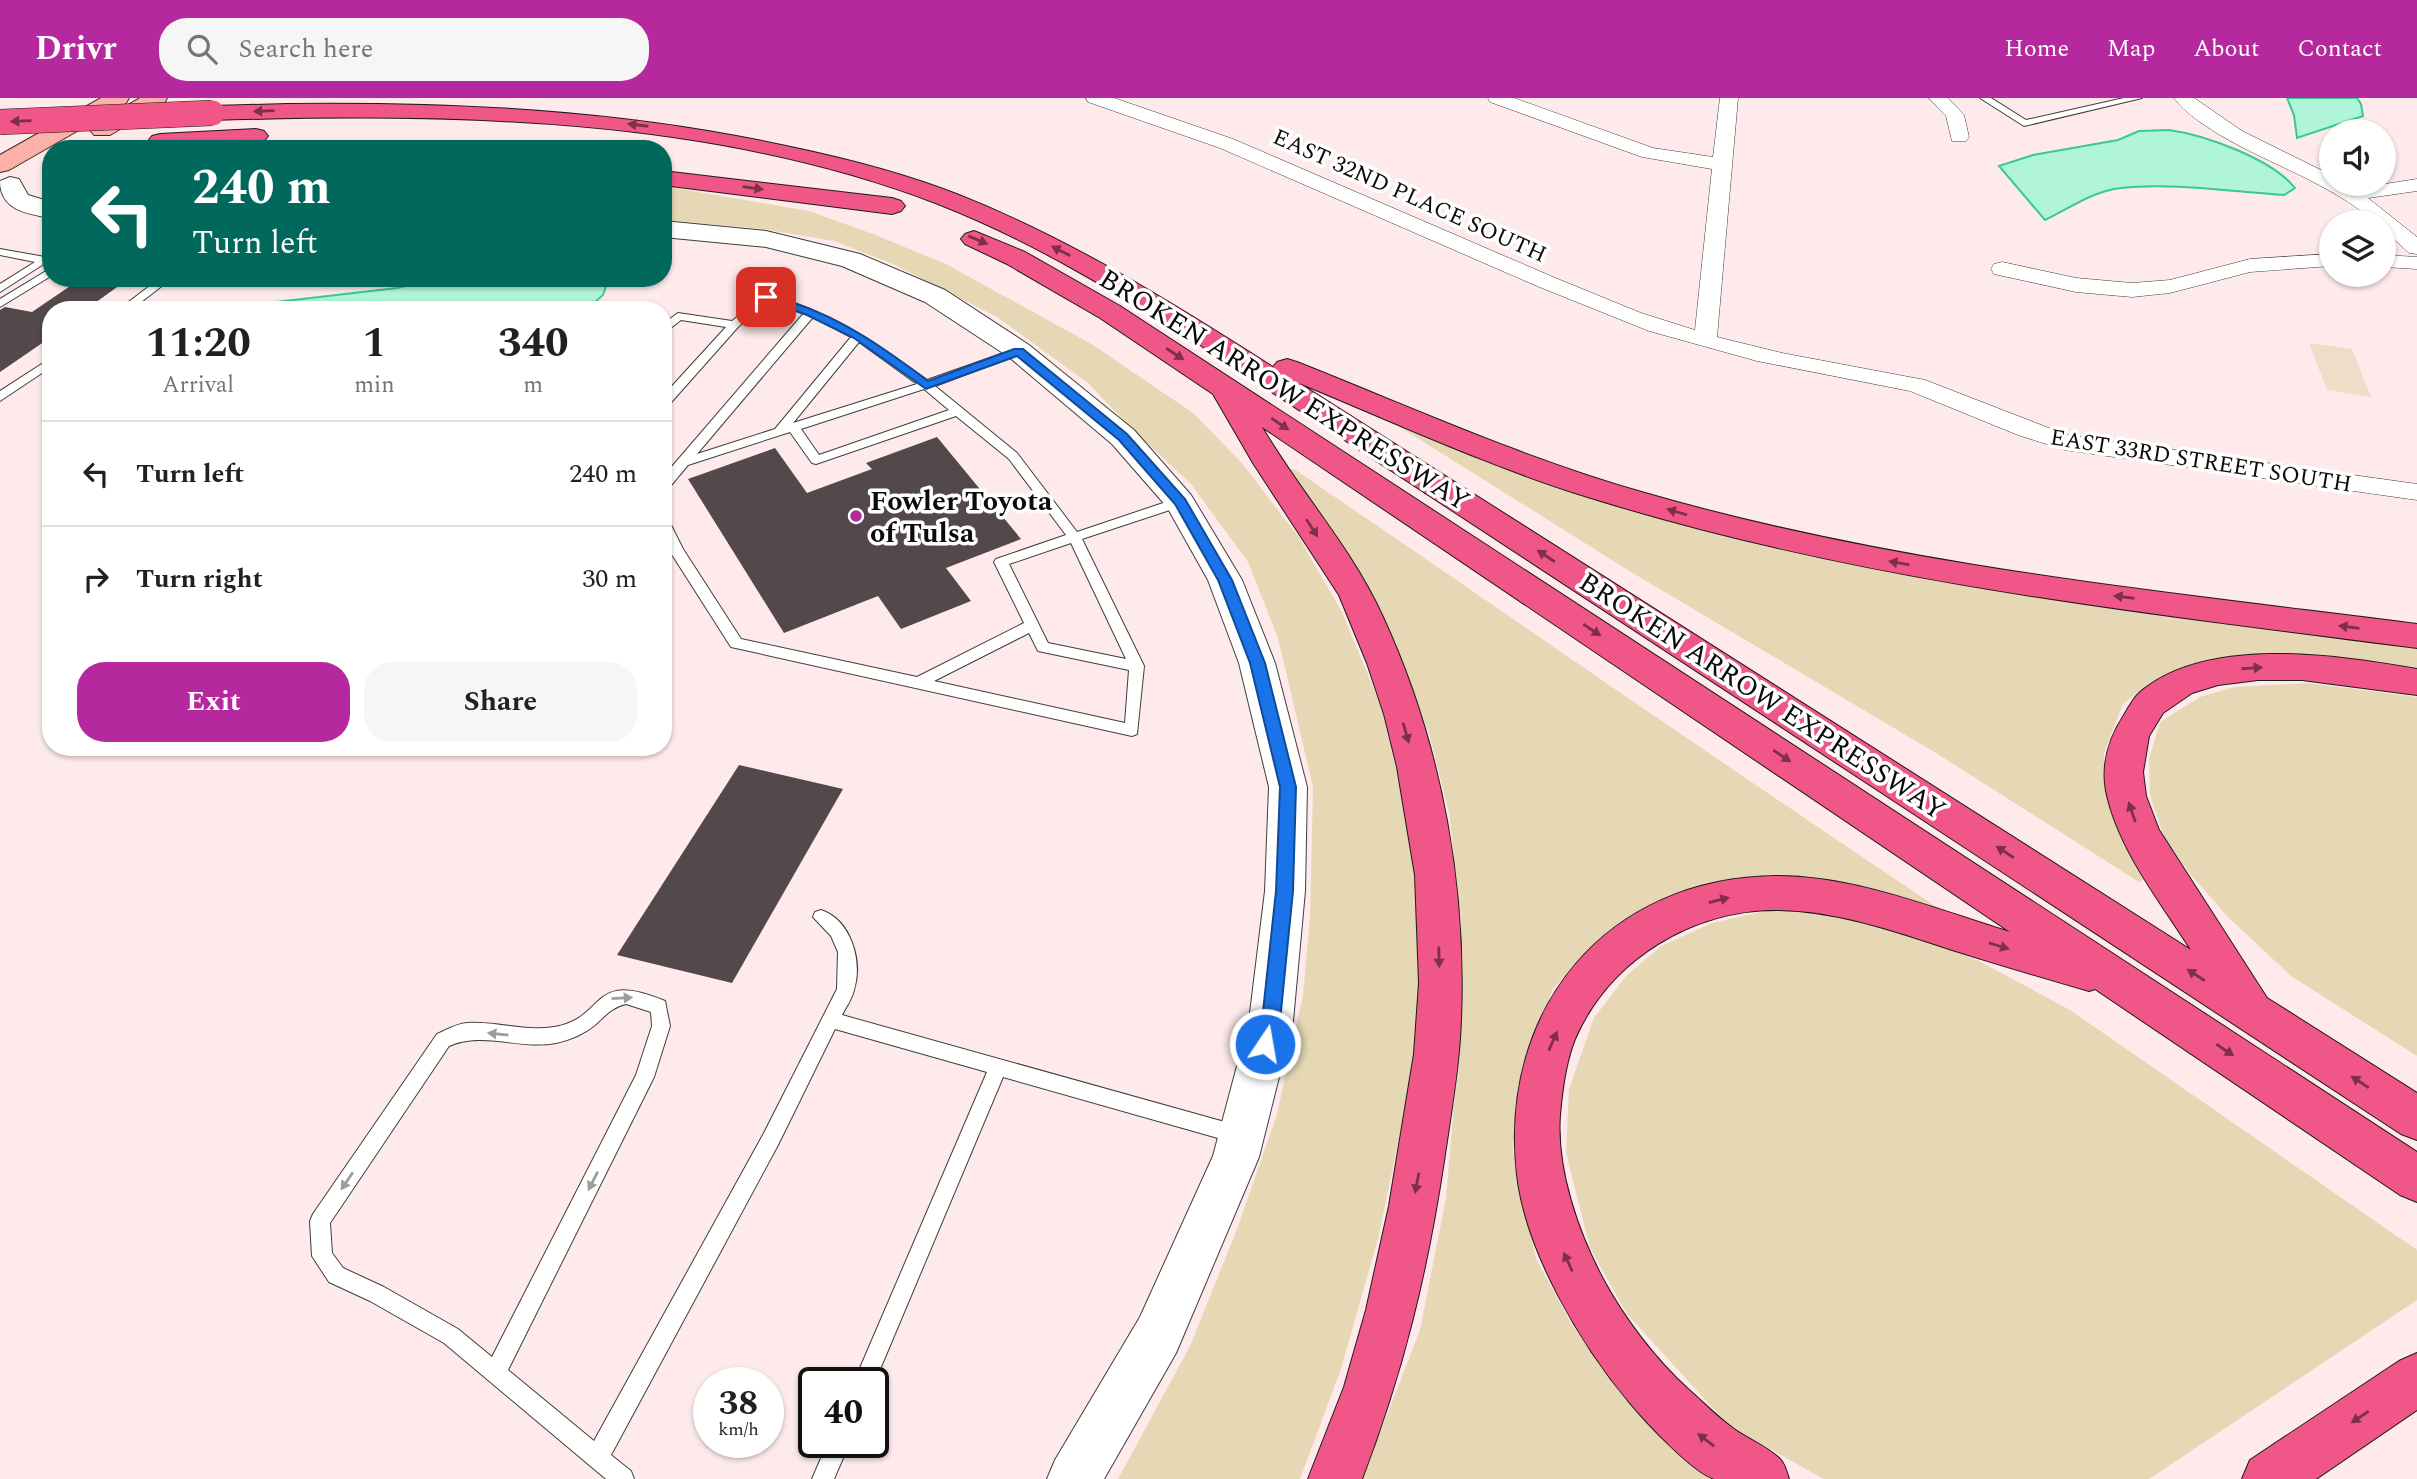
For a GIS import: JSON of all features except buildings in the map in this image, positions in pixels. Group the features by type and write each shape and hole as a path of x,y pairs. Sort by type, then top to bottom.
{"highway":[{"path":"607,100 657,110 849,167"},
{"name":"BROKEN ARROW EXPRESSWAY","path":"0,122 402,108 565,117 696,134 849,167 965,206 1029,234 1087,264 1204,335 2417,1119"},
{"path":"365,133 508,135 558,140"},
{"path":"180,140 277,135"},
{"path":"0,148 42,146"},
{"path":"672,153 758,169 903,211 672,179"},
{"name":"BROKEN ARROW EXPRESSWAY","path":"946,228 1016,258 1111,312 2404,1170"},
{"path":"1204,335 1378,404 1467,444 1631,499 1740,530 1838,552 1996,580 2417,636"},
{"path":"1223,386 1273,471 1308,520 1363,611 1390,674 1417,771 1433,858 1439,951 1438,1036 1426,1129 1403,1264 1369,1388 1335,1479"},
{"path":"2253,1012 2148,848 2134,820 2126,794 2124,769 2134,726 2147,705 2168,688 2195,677 2229,670 2273,667 2328,669 2417,682"},
{"path":"1762,1479 1745,1470 1695,1431 1638,1377 1596,1315 1567,1261 1547,1205 1539,1151 1538,1099 1547,1056 1566,1013 1592,973 1615,949 1648,927 1688,908 1726,898 1781,893 1814,894 1874,906 2127,985"},
{"path":"2269,1479 2417,1379"}],"main road":[{"path":"59,140 118,98"},
{"path":"85,140 156,98"},
{"path":"3,180 42,152"},
{"path":"3,180 42,164"}],"street":[{"name":"EAST 32ND PLACE SOUTH","path":"1095,98 1174,122 1244,148 1608,308 1705,341"},
{"path":"1497,98 1649,153 1724,165"},
{"path":"1705,341 1729,98"},
{"path":"1938,98 1955,115 1959,137"},
{"path":"2183,98 2203,117 2231,134 2319,178"},
{"path":"3,180 18,202 42,208"},
{"path":"2396,188 2417,185"},
{"path":"2352,196 2392,225 2417,248"},
{"path":"0,216 42,223"},
{"path":"672,230 766,239 850,260 935,296 1018,351 1123,437 1180,502 1225,580 1257,663 1288,787 1285,891 1271,1021 1236,1157 1158,1335 1074,1479"},
{"path":"2002,269 2081,286 2136,290 2172,286 2224,271 2272,263 2319,261"},
{"path":"2396,262 2417,263"},
{"name":"EAST 33RD STREET SOUTH","path":"1705,341 1798,363 1917,385 2022,429 2065,442 2417,492"}],"lane":[{"path":"1985,98 2024,123 2137,98"},
{"path":"2099,98 2124,101"},
{"path":"0,252 42,262"},
{"path":"0,289 42,268"},
{"path":"0,304 42,270"},
{"path":"135,301 154,287"},
{"path":"672,394 734,325 766,297 811,312 858,335 926,385 1013,456 1075,538 1137,666 1132,730 736,643 672,552"},
{"path":"672,476 811,312"},
{"path":"672,322 678,316 734,325"},
{"path":"779,432 858,335"},
{"path":"684,462 926,385 1018,351"},
{"path":"0,397 42,367"},
{"path":"793,428 816,460 957,411"},
{"path":"1137,666 1043,647 1001,562 1180,502"},
{"path":"920,682 1033,625"},
{"path":"597,1458 771,1139 846,989 848,953 838,931 821,917"},
{"path":"495,1374 645,1077 661,1026 659,1007 643,999 609,999 577,1027 542,1037 466,1030 443,1040 320,1221 322,1256 336,1275 451,1336 495,1374 622,1479"},
{"path":"830,1020 1241,1136"},
{"path":"870,1367 998,1068"},
{"path":"823,1479 832,1458"}],"shaded area":[{"path":"2287,98 2357,98 2363,116 2354,119 2319,119 2319,131 2297,138 2294,115"},
{"path":"2169,130 2201,137 2255,158 2271,167 2295,188 2284,195 2181,187 2121,188 2091,196 2045,220 1999,166 2033,155 2118,140 2139,131"},
{"path":"672,188 809,211 873,234 946,264 1093,345 1193,413 1241,462 1298,536 1342,612 1381,706 1414,847 1420,927 1420,1038 1378,1239 1341,1369 1300,1479 1118,1479 1190,1346 1237,1229 1277,1114 1303,995 1310,916 1313,787 1278,638 1248,562 1191,484 1088,383 997,317 895,265 834,241 763,229 672,221"},
{"path":"606,287 603,295 596,301 285,301 397,288"},
{"path":"2309,343 2352,349 2371,397 2327,390"},
{"path":"1401,422 1594,498 2417,644 2417,673 2188,668 2151,682 2123,704 2104,753 2107,788 2115,821 2149,877 2139,882 1936,753 1631,572 1395,424"},
{"path":"1286,469 1294,469 1941,910 1718,885 1677,895 1610,932 1578,960 1553,989 1532,1043 1516,1100 1513,1152 1536,1259 1572,1325 1621,1393 1670,1445 1718,1479 1362,1479 1420,1330 1446,1198 1460,1034 1461,919 1449,813 1430,737 1396,643 1353,567"},
{"path":"2308,683 2417,697 2417,1056 2291,976 2229,918 2191,875 2164,838 2150,795 2149,759 2160,722 2200,697 2234,687"},
{"path":"1816,908 1872,919 1979,961 2070,1010 2417,1250 2417,1300 2149,1479 1824,1479 1730,1427 1627,1314 1590,1248 1566,1153 1569,1089 1594,1018 1626,976 1661,946 1712,923 1769,910"}],"place":[{"name":"Fowler Toyota of Tulsa","path":"856,516"}],"route":[{"path":"766,297 811,312 858,335 926,385 1018,351 1123,437 1180,502 1225,580 1257,663 1288,787 1285,891 1271,1021 1265,1044"}]}
